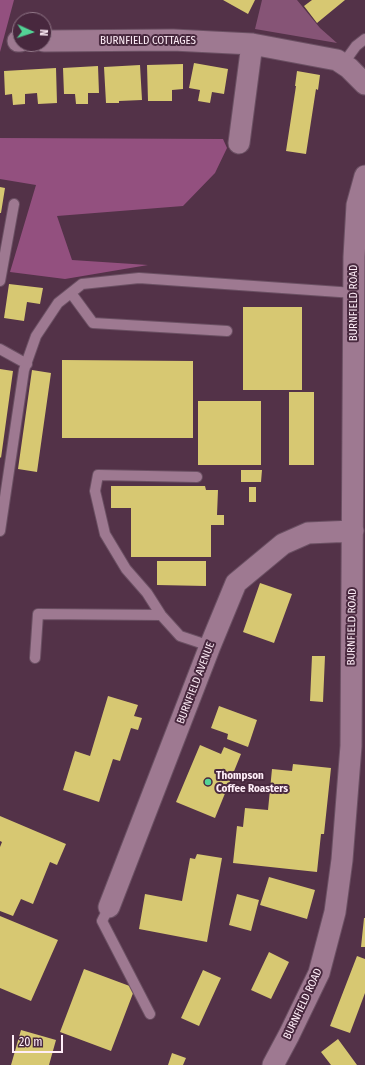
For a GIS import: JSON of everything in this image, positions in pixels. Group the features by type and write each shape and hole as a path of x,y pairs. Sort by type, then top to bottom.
{"street":[{"name":"BURNFIELD COTTAGES","path":"52,41 173,40 252,44 337,60 365,84"},
{"path":"239,143 252,44"},
{"name":"BURNFIELD ROAD","path":"273,1065 319,973 335,912 358,746 353,531 354,293 357,205 365,176"},
{"name":"BURNFIELD AVENUE","path":"109,908 210,646 236,583 283,544 308,533 353,531"}],"lane":[{"path":"343,64 356,46 365,39"},
{"path":"0,281 14,204"},
{"path":"0,531 24,370 36,336 58,303 82,284 139,278 354,293"},
{"path":"71,293 93,323 227,331"},
{"path":"0,349 27,364"},
{"path":"196,477 98,475 95,491 105,534 126,569 147,593 161,615 180,636 210,646"},
{"path":"35,658 38,614 161,615"},
{"path":"109,908 102,921 150,1014"}],"shaded area":[{"path":"0,0 14,0 0,52"},
{"path":"262,0 297,0 320,28 337,43 255,29"},
{"path":"0,138 223,139 227,148 215,173 183,206 57,216 72,260 148,265 65,279 10,272 36,185 0,179"}],"building":[{"path":"223,0 255,0 248,14"},
{"path":"312,0 345,0 317,23 304,6"},
{"path":"194,63 228,69 224,94 212,92 210,103 198,101 200,90 189,88"},
{"path":"183,64 183,89 172,90 172,101 148,101 147,65"},
{"path":"140,65 142,100 106,103 104,67"},
{"path":"98,66 99,93 88,93 88,104 76,104 75,94 64,94 63,68"},
{"path":"56,68 57,103 38,104 37,93 25,94 25,104 13,105 12,94 5,95 4,71"},
{"path":"297,71 320,75 318,90 316,89 306,154 286,151"},
{"path":"0,187 5,188 1,213 0,213"},
{"path":"9,284 43,288 40,304 27,302 24,321 4,318"},
{"path":"243,307 302,307 302,390 243,390"},
{"path":"62,360 193,361 193,438 62,438"},
{"path":"0,369 13,371 1,458 0,457"},
{"path":"32,370 51,373 37,472 18,469"},
{"path":"289,392 314,392 314,465 289,465"},
{"path":"198,401 261,401 261,465 198,465"},
{"path":"241,470 262,470 261,482 241,482"},
{"path":"111,486 205,486 206,490 218,490 217,515 224,515 224,525 211,525 211,557 131,557 131,508 111,508"},
{"path":"249,487 256,487 256,502 249,502"},
{"path":"157,561 206,561 206,586 157,585"},
{"path":"260,583 292,594 274,643 243,632"},
{"path":"312,656 325,656 323,702 310,701"},
{"path":"108,696 138,705 134,716 142,718 138,730 131,728 120,761 113,759 99,802 63,790 75,751 90,756"},
{"path":"219,706 257,720 248,747 227,739 228,734 211,728"},
{"name":"Thompson Coffee Roasters","path":"200,745 221,754 224,747 241,754 215,818 176,802"},
{"path":"293,764 331,768 324,834 321,834 317,872 233,863 237,826 243,827 245,808 268,810 272,769 292,771"},
{"path":"0,816 66,844 57,865 50,862 33,904 21,899 13,916 0,911 0,847 2,842 0,841"},
{"path":"197,854 222,858 207,942 139,929 145,894 182,901 190,858 195,859"},
{"path":"269,877 315,890 307,919 260,905"},
{"path":"237,894 259,900 251,931 229,925"},
{"path":"0,916 58,940 31,1001 0,988"},
{"path":"364,918 365,947 361,947"},
{"path":"269,952 289,962 271,999 251,990"},
{"path":"357,956 365,959 365,993 350,1033 330,1026"},
{"path":"84,969 135,988 111,1051 60,1032"},
{"path":"203,970 221,978 199,1026 181,1018"},
{"path":"21,1030 56,1040 49,1065 11,1065"},
{"path":"338,1039 357,1065 331,1065 321,1052"},
{"path":"172,1053 186,1058 183,1065 168,1065"}],"place":[{"name":"Thompson Coffee Roasters","path":"208,782"}]}
